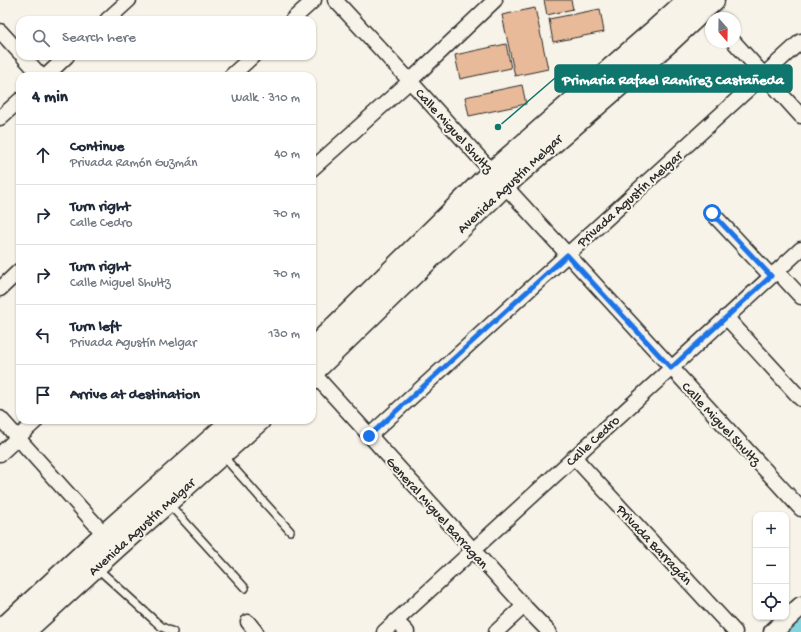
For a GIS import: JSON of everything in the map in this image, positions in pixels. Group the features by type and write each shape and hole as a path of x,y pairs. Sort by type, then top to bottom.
{"main road":[{"name":"Avenida Agustín Melgar","path":"316,346 498,179 703,5"},
{"name":"Avenida Agustín Melgar","path":"316,368 498,179"},
{"name":"Avenida Agustín Melgar","path":"0,632 105,535 230,424"},
{"name":"Avenida Agustín Melgar","path":"23,632 255,424"}],"street":[{"path":"111,16 129,0"},
{"path":"296,16 314,0"},
{"name":"Calle Miguel Shultz","path":"335,0 801,509"},
{"path":"316,165 410,81 495,0"},
{"path":"0,31 16,49"},
{"name":"Privada Agustín Melgar","path":"369,436 801,41"},
{"path":"739,48 801,116"},
{"path":"27,60 37,72"},
{"path":"50,72 63,60"},
{"path":"235,72 249,60"},
{"path":"0,118 16,104"},
{"path":"712,213 774,274 801,297"},
{"name":"Calle Cedro","path":"384,632 801,249"},
{"path":"0,289 16,274"},
{"path":"726,317 801,399"},
{"name":"General Miguel Barragan","path":"316,376 549,632"},
{"path":"0,418 105,535"},
{"path":"0,454 33,424"},
{"name":"Privada Barragán","path":"574,457 735,632"},
{"path":"496,632 524,606"},
{"path":"773,632 801,606"},
{"path":"396,621 406,632"}],"lane":[{"path":"221,454 290,531"},
{"path":"167,502 245,588"},
{"path":"95,566 162,627 173,632"}],"building":[{"path":"544,0 571,0 573,9 547,15"},
{"path":"535,8 548,69 515,76 502,15"},
{"path":"600,9 604,32 553,42 549,19"},
{"path":"506,44 511,68 460,79 455,55"},
{"path":"522,85 526,104 469,116 465,97"}],"waterway":[{"path":"784,632 801,628"}],"place":[{"name":"Primaria Rafael Ramírez Castañeda","path":"498,127"}],"route":[{"path":"369,436 567,255 671,368 771,276 712,213"}]}
